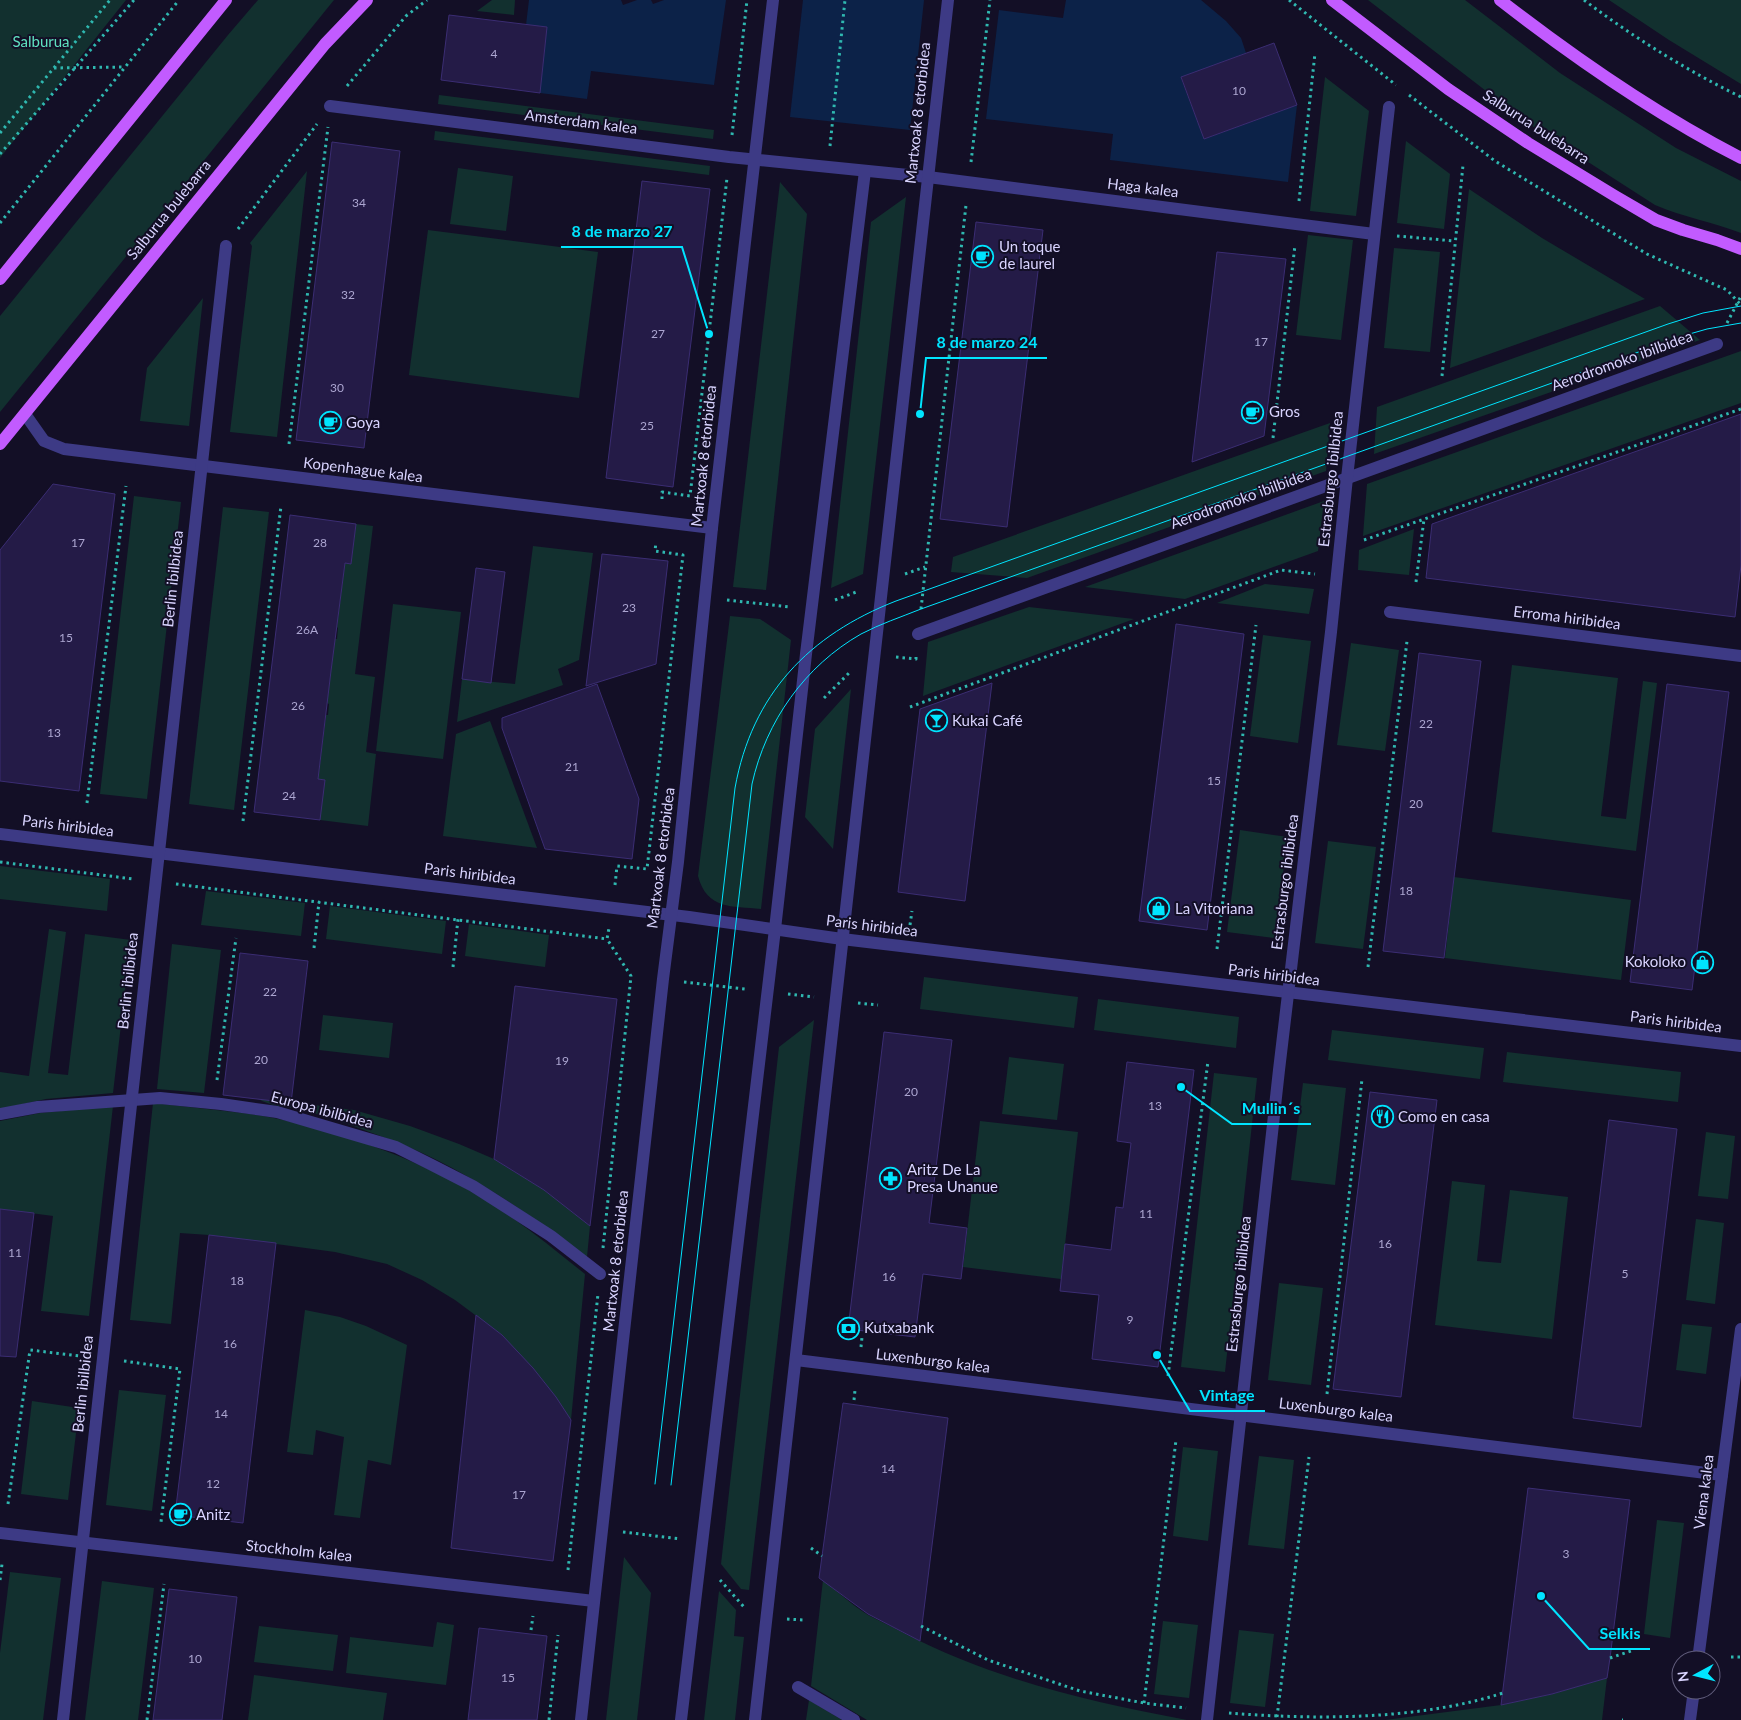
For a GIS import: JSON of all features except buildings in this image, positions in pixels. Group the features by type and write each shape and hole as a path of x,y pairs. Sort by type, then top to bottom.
{"main road":[{"path":"0,279 226,0"},
{"name":"Salburua bulebarra","path":"0,444 325,44 367,0"},
{"name":"Salburua bulebarra","path":"1332,0 1448,89 1528,143 1615,196 1656,220 1741,249"},
{"path":"1500,0 1547,37 1627,92 1741,158"}],"street":[{"name":"Martxoak 8 etorbidea","path":"580,1720 680,843 712,528 773,0"},
{"name":"Martxoak 8 etorbidea","path":"755,1720 948,0"},
{"name":"Amsterdam kalea","path":"330,106 828,168"},
{"name":"Estrasburgo ibilbidea","path":"1207,1720 1389,107"},
{"name":"Haga kalea","path":"828,168 928,177 1374,234"},
{"path":"681,1720 776,929 806,654 865,171"},
{"name":"Berlin ibilbidea","path":"62,1720 226,246"},
{"name":"Aerodromoko ibilbidea","path":"918,634 1716,344"},
{"name":"Kopenhague kalea","path":"25,414 44,441 64,448 659,523 712,528"},
{"name":"Erroma hiribidea","path":"1390,612 1741,656"},
{"name":"Paris hiribidea","path":"0,834 671,915 842,939 1741,1046"},
{"name":"Europa ibilbidea","path":"0,1114 38,1107 160,1098 277,1112 396,1147 480,1191 551,1236 600,1274"},
{"name":"Viena kalea","path":"1699,1650 1741,1329"},
{"name":"Luxenburgo kalea","path":"796,1360 1722,1475"},
{"name":"Stockholm kalea","path":"0,1533 594,1601"},
{"path":"798,1687 854,1720"},
{"path":"1690,1720 1693,1700"}],"path":[{"path":"0,133 110,0"},
{"path":"0,154 134,0"},
{"path":"0,223 179,0"},
{"path":"226,246 330,106 406,16 427,0"},
{"path":"568,1570 631,976 607,939 617,866 647,869 683,555 655,551 662,492 690,496 747,0"},
{"path":"832,122 845,0"},
{"path":"916,659 990,0"},
{"path":"1289,0 1399,87"},
{"path":"1584,0 1626,31 1717,86 1741,97"},
{"path":"54,68 74,69 126,66"},
{"path":"1406,93 1495,161 1646,254 1727,290 1740,304"},
{"path":"289,444 330,106"},
{"path":"1442,376 1463,165"},
{"path":"1374,234 1455,241"},
{"path":"1716,344 1740,304 1741,296"},
{"path":"1340,548 1741,409"},
{"path":"87,803 126,486"},
{"path":"243,821 281,506"},
{"path":"1416,582 1424,519"},
{"path":"910,707 1281,570 1337,576"},
{"path":"1217,949 1256,625"},
{"path":"1368,968 1407,641"},
{"path":"0,862 607,939"},
{"path":"314,948 319,902"},
{"path":"452,966 458,920"},
{"path":"214,1103 236,938"},
{"path":"1168,1376 1208,1061"},
{"path":"1327,1394 1362,1079"},
{"path":"1144,1703 1176,1440"},
{"path":"1278,1717 1309,1457"},
{"path":"572,1527 702,1541"},
{"path":"812,1548 822,1556"},
{"path":"0,1580 2,1564"},
{"path":"147,1720 164,1584"},
{"path":"549,1720 558,1635"},
{"path":"1610,1658 1632,1651"},
{"path":"1730,1657 1741,1657"}],"green space":[{"name":"Salburua","path":"0,0 126,0 0,158"},
{"path":"258,0 334,0 0,412 0,316"},
{"path":"492,0 515,0 514,15 477,11"},
{"path":"1368,0 1465,0 1560,73 1676,148 1741,181 1741,233 1655,205 1529,124"},
{"path":"1609,0 1741,0 1741,84 1669,40"},
{"path":"1325,77 1369,111 1356,216 1310,211"},
{"path":"439,95 714,130 713,139 438,104"},
{"path":"435,131 710,166 709,175 434,140"},
{"path":"1406,141 1450,174 1444,229 1397,223"},
{"path":"458,168 513,176 506,231 450,224"},
{"path":"307,171 277,437 230,432 252,246 250,243"},
{"path":"780,182 807,214 766,590 733,587"},
{"path":"1469,189 1542,238 1645,299 1450,368"},
{"path":"906,197 863,574 831,588 871,222"},
{"path":"428,230 598,252 579,398 409,375"},
{"path":"1308,235 1353,240 1341,340 1296,335"},
{"path":"1394,248 1440,252 1430,352 1384,348"},
{"path":"203,298 189,426 140,421 147,368"},
{"path":"1660,306 1700,340 1374,454 1377,407"},
{"path":"1741,351 1741,403 1363,536 1367,484"},
{"path":"1330,423 1326,471 1027,578 951,572 953,557"},
{"path":"134,496 181,502 147,799 100,794"},
{"path":"1324,501 1318,551 1185,599 1085,587"},
{"path":"223,507 269,512 234,810 189,804"},
{"path":"356,524 373,526 355,674 375,677 366,752 376,754 368,826 320,820 324,780 318,779 326,715 328,715 329,704 327,703 335,639 337,639 345,563 351,564"},
{"path":"1414,529 1409,575 1358,570 1359,550"},
{"path":"533,546 593,553 579,660 558,669 563,685 457,722 462,679 515,684"},
{"path":"1265,584 1314,589 1309,614 1217,603"},
{"path":"393,604 461,612 443,759 376,751"},
{"path":"1029,607 1134,619 923,696 928,642"},
{"path":"730,616 760,619 791,640 761,909 731,906 714,901 702,887 698,876"},
{"path":"1263,635 1311,641 1298,743 1250,736"},
{"path":"1351,643 1399,650 1385,751 1337,745"},
{"path":"1512,665 1618,678 1601,816 1626,819 1643,681 1657,683 1636,851 1492,832"},
{"path":"851,689 833,849 805,817 815,729"},
{"path":"490,721 537,848 443,836 456,734"},
{"path":"1240,830 1288,837 1274,938 1227,932"},
{"path":"1328,841 1376,847 1363,949 1315,943"},
{"path":"0,866 110,879 107,911 0,899"},
{"path":"1454,877 1631,900 1621,980 1445,958"},
{"path":"206,891 305,903 301,936 201,925"},
{"path":"330,906 446,921 442,954 326,939"},
{"path":"469,924 549,935 545,967 465,956"},
{"path":"49,929 66,932 48,1073 68,1075 85,934 131,940 113,1093 46,1099 0,1109 0,1072 29,1076"},
{"path":"172,944 221,950 204,1093 157,1089"},
{"path":"924,977 1078,997 1074,1028 920,1009"},
{"path":"1098,999 1239,1017 1236,1048 1094,1030"},
{"path":"323,1015 393,1023 389,1058 319,1050"},
{"path":"814,1020 749,1590 741,1589 721,1564 779,1047"},
{"path":"1332,1030 1484,1048 1480,1079 1328,1060"},
{"path":"1507,1052 1681,1072 1678,1102 1503,1082"},
{"path":"1009,1057 1064,1064 1057,1120 1002,1114"},
{"path":"1214,1073 1257,1078 1225,1372 1181,1367"},
{"path":"1303,1083 1346,1088 1335,1185 1291,1180"},
{"path":"257,1098 354,1110 410,1126 494,1159 544,1190 590,1226 587,1257 517,1207 443,1163 391,1140 346,1124 313,1113 273,1105"},
{"path":"153,1103 251,1114 305,1125 360,1141 413,1162 462,1186 510,1216 541,1239 585,1274 571,1420 502,1335 455,1300 422,1280 387,1264 335,1252 209,1235 180,1233 171,1324 130,1320"},
{"path":"113,1106 89,1316 41,1311 53,1216 0,1209 0,1121 40,1113"},
{"path":"980,1121 1078,1132 1061,1279 963,1267"},
{"path":"1706,1132 1735,1136 1728,1199 1698,1196"},
{"path":"1452,1181 1485,1185 1477,1261 1501,1263 1510,1190 1568,1197 1552,1339 1435,1325"},
{"path":"1696,1219 1724,1223 1715,1304 1686,1300"},
{"path":"1279,1283 1323,1288 1311,1385 1268,1380"},
{"path":"305,1310 340,1317 366,1326 407,1345 391,1465 368,1460 360,1518 334,1515 344,1437 316,1430 313,1455 287,1452"},
{"path":"1682,1324 1712,1327 1706,1374 1676,1370"},
{"path":"119,1390 166,1395 152,1511 106,1505"},
{"path":"32,1401 79,1408 68,1500 21,1494"},
{"path":"1183,1447 1218,1451 1208,1541 1173,1536"},
{"path":"1259,1456 1294,1460 1284,1549 1248,1545"},
{"path":"1657,1520 1684,1523 1670,1638 1644,1634"},
{"path":"624,1557 651,1593 637,1720 606,1720"},
{"path":"10,1572 61,1578 43,1720 0,1720 0,1653"},
{"path":"823,1580 868,1615 936,1649 971,1663 1006,1676 1077,1697 1187,1720 867,1720 811,1686"},
{"path":"102,1581 154,1588 138,1720 85,1720"},
{"path":"719,1591 736,1610 734,1636 744,1637 735,1720 704,1720"},
{"path":"1163,1621 1198,1625 1189,1698 1154,1694"},
{"path":"437,1622 454,1625 446,1685 346,1673 350,1637 433,1647"},
{"path":"259,1626 338,1635 333,1671 254,1662"},
{"path":"1239,1630 1274,1634 1265,1707 1230,1703"},
{"path":"254,1675 387,1693 383,1720 248,1720"},
{"path":"1607,1678 1602,1720 1385,1720 1501,1705 1552,1694"},
{"path":"809,1700 842,1720 806,1720"}],"water":[{"path":"529,0 621,0 623,5 637,0 651,0 653,4 664,0 726,0 714,85 591,71 587,99 540,93 547,27 526,25"},
{"path":"803,0 924,0 910,130 790,117"},
{"path":"1066,0 1201,0 1226,21 1241,38 1246,53 1181,78 1204,139 1297,105 1288,182 1110,160 1113,134 986,119 999,10 1063,18"}],"tram line":[{"path":"655,1484 735,788 743,754 755,724 770,696 789,672 811,650 837,631 865,615 896,601 1668,324 1703,313 1741,306"},
{"path":"671,1485 752,784 767,738 791,697 806,679 822,662 861,634 921,609 1686,335 1741,323"}],"place":[{"name":"Un toque de laurel","path":"983,256"},
{"name":"8 de marzo 27","path":"709,334"},
{"name":"Gros","path":"1253,412"},
{"name":"8 de marzo 24","path":"920,414"},
{"name":"Goya","path":"330,423"},
{"name":"Kukai Café","path":"936,721"},
{"name":"La Vitoriana","path":"1159,909"},
{"name":"Kokoloko","path":"1702,962"},
{"name":"Mullin´s","path":"1181,1087"},
{"name":"Como en casa","path":"1382,1117"},
{"name":"Aritz De La Presa Unanue","path":"891,1179"},
{"name":"Kutxabank","path":"848,1328"},
{"name":"Vintage","path":"1157,1355"},
{"name":"Anitz","path":"180,1515"},
{"name":"Selkis","path":"1541,1596"}]}
